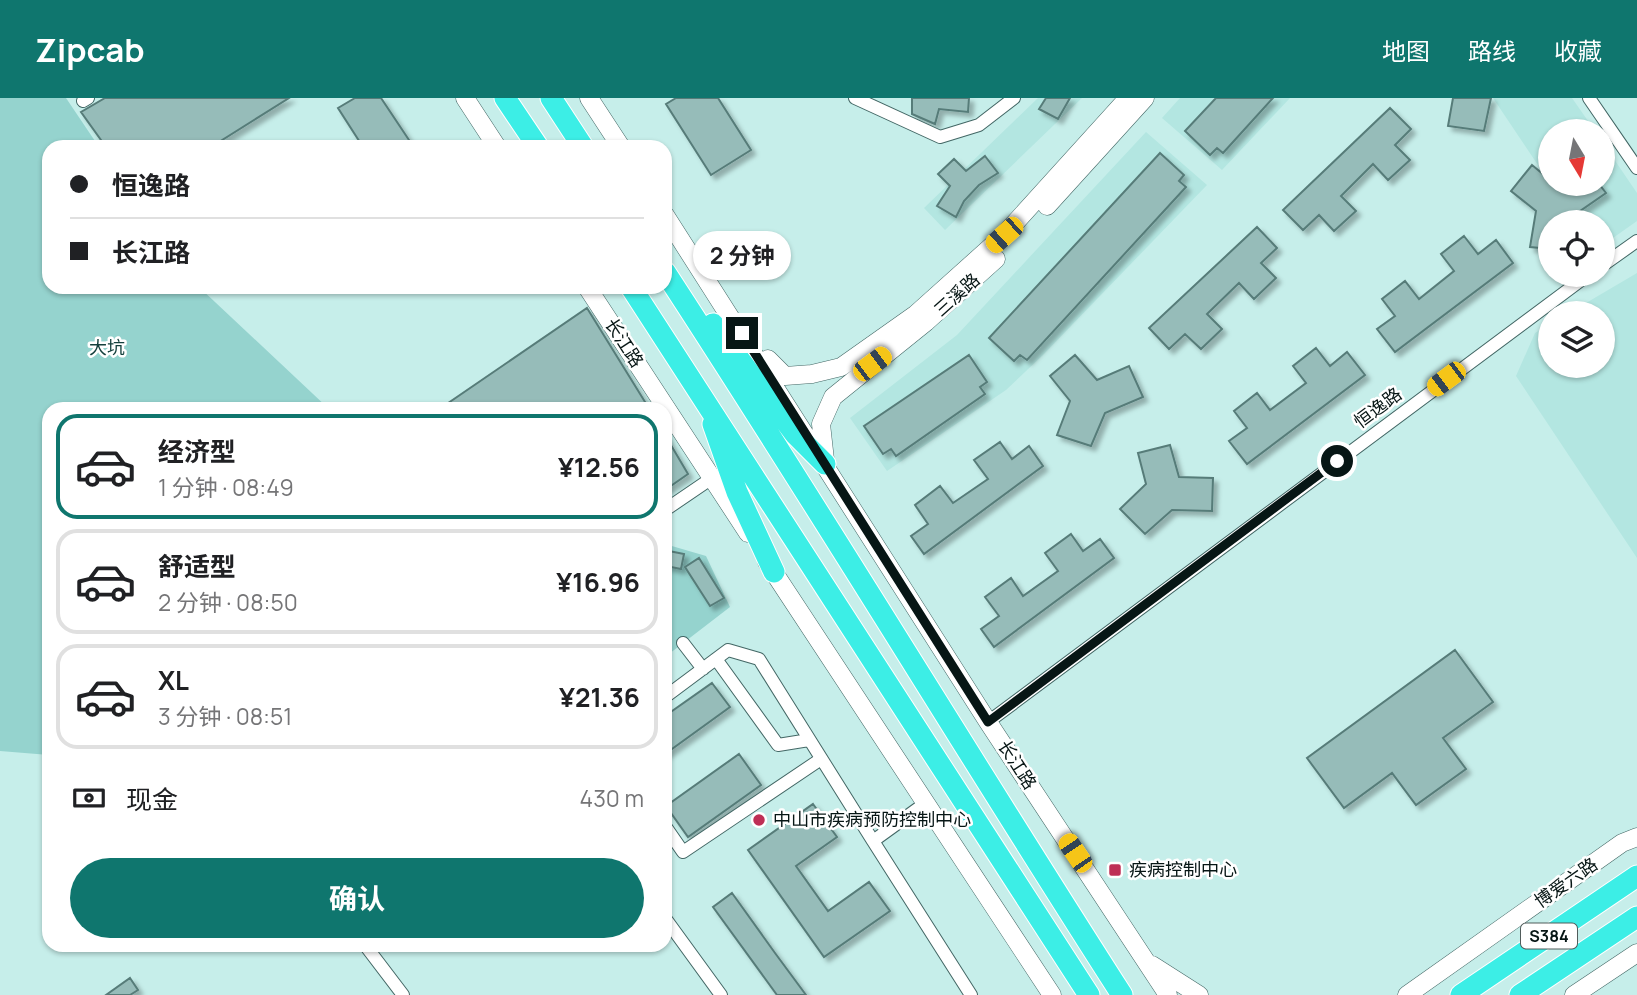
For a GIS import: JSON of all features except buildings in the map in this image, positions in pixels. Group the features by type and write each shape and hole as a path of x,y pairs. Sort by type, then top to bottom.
{"highway":[{"path":"505,98 533,140"},
{"path":"551,98 578,140"},
{"name":"长江路","path":"672,283 771,435 981,774 1122,995"},
{"name":"长江路","path":"636,294 1089,995"},
{"path":"688,307 710,321 795,434 825,464"},
{"path":"707,402 719,447 774,572"},
{"name":"博爱六路","path":"1461,995 1637,876"},
{"name":"S384","path":"1520,995 1637,917"}],"main road":[{"path":"465,98 492,140"},
{"path":"589,98 616,140"},
{"name":"三溪路","path":"742,333 785,376 812,374 841,367 916,314 1004,235 1128,98"},
{"name":"三溪路","path":"825,464 821,424 832,397 926,322 1014,242 1145,98"},
{"name":"长江路","path":"672,226 988,722 1168,995"},
{"name":"长江路","path":"592,294 662,402"},
{"name":"长江路","path":"672,417 1052,995"},
{"name":"博爱六路","path":"1407,993 1629,840"},
{"path":"1574,995 1637,953"},
{"path":"1147,962 1199,995"}],"street":[{"path":"855,98 940,137 979,125 1014,98"},
{"path":"1589,98 1637,168"},
{"path":"1615,257 1637,242"},
{"name":"恒逸路","path":"988,722 1572,287"},
{"path":"672,505 712,478"},
{"path":"683,643 703,669"},
{"path":"672,692 728,650 759,659 971,995"},
{"path":"716,659 778,745 809,740"},
{"path":"672,836 683,852 708,838 821,759"},
{"path":"873,841 927,802"},
{"path":"672,928 721,995"},
{"path":"370,952 403,995"}],"shaded area":[{"path":"1038,98 1082,98 945,230 924,208"},
{"path":"1180,98 1290,98 1222,170 1162,118"},
{"path":"1493,98 1572,98 1587,119 1538,119 1538,165"},
{"path":"1146,132 1207,185 1006,390 887,471 850,418 957,335"},
{"path":"1615,161 1637,193 1637,221 1615,237 1615,210 1569,210 1559,196 1615,196"},
{"path":"1637,273 1637,558 1516,376 1538,331 1538,378 1615,378 1615,301 1589,301"}],"green space":[{"name":"大坑","path":"0,98 66,98 94,140 42,140 42,294 206,294 322,402 42,402 42,754 0,751"},
{"path":"672,546 706,556 730,607 672,652"}],"place":[{"name":"中山市疾病预防控制中心","path":"759,820"},
{"name":"疾病控制中心","path":"1115,870"}],"route":[{"path":"742,333 988,722 1337,461"}]}
